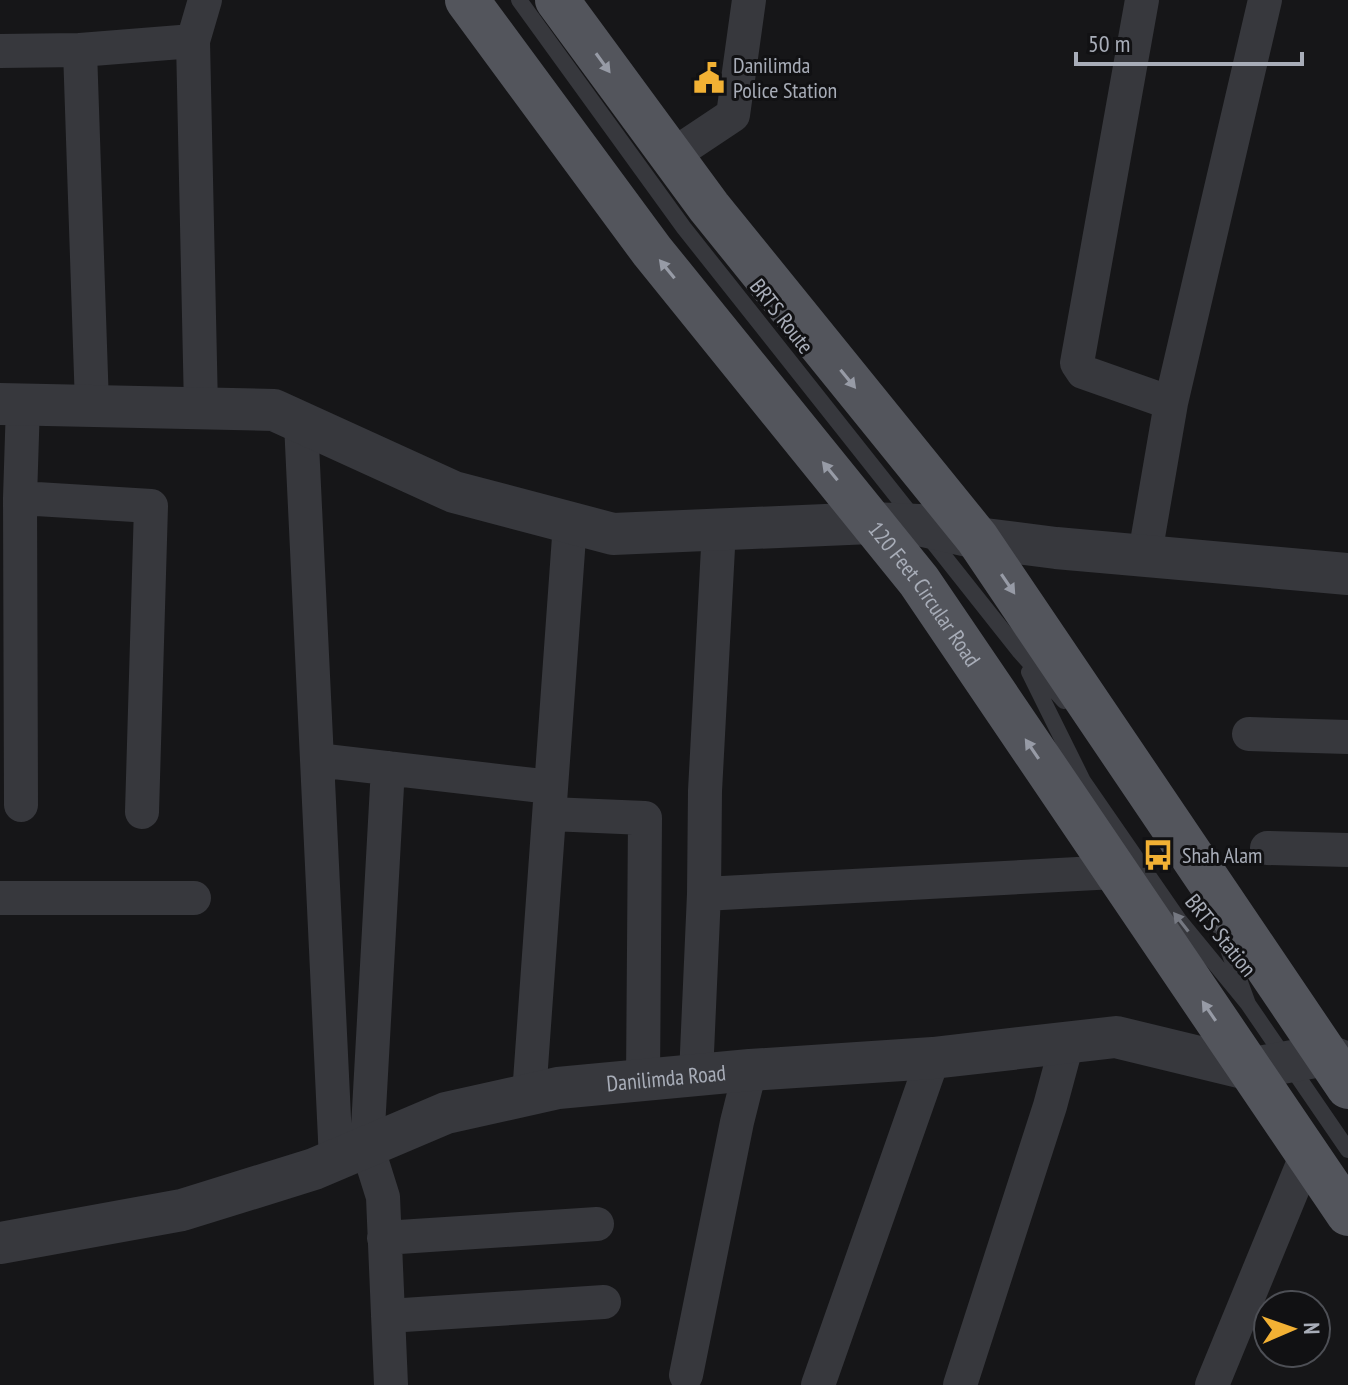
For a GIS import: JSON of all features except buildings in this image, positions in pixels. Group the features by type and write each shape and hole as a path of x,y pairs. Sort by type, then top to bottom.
{"main road":[{"name":"120 Feet Circular Road","path":"467,0 652,251 919,581 1115,872 1312,1067"},
{"name":"120 Feet Circular Road","path":"557,0 709,207 977,538 1312,1067 1328,1152 1348,1214"}],"street":[{"path":"201,408 193,41 205,0"},
{"path":"670,154 733,115 749,0"},
{"path":"1142,0 1077,363 1083,372 1171,403"},
{"path":"1145,554 1171,403 1265,0"},
{"path":"0,51 80,50 193,41"},
{"path":"80,50 92,405"},
{"path":"21,805 20,498 12,404 274,410 454,492 613,534 871,523 919,525 977,538 1056,548 1348,574"},
{"path":"301,423 317,760 352,1153 383,1197 391,1385"},
{"path":"20,498 151,506 142,812"},
{"path":"529,1095 570,523"},
{"path":"696,1075 705,791 719,529"},
{"path":"1249,734 1348,737"},
{"path":"317,760 388,768 645,818 643,1080"},
{"path":"352,1153 388,768"},
{"path":"1267,848 1348,850"},
{"path":"704,894 1115,872"},
{"path":"0,898 194,898"},
{"name":"Danilimda Road","path":"0,1243 182,1210 352,1153 446,1113 558,1088 750,1070 933,1058 1116,1037 1312,1067"},
{"path":"960,1385 1050,1106 1067,1043"},
{"path":"818,1385 933,1058"},
{"path":"686,1375 750,1070"},
{"path":"1212,1385 1328,1152"},
{"path":"384,1238 597,1224"},
{"path":"388,1316 604,1302"}],"lane":[{"name":"BRTS Route","path":"519,0 684,228 1020,652"},
{"name":"BRTS Station","path":"1020,652 1083,781 1179,920 1248,1004"},
{"name":"BRTS Station","path":"1020,652 1114,757 1211,903 1248,1004"},
{"path":"1248,1004 1312,1067"}],"place":[{"name":"Danilimda Police Station","path":"709,78"},
{"name":"Shah Alam","path":"1158,855"}]}
